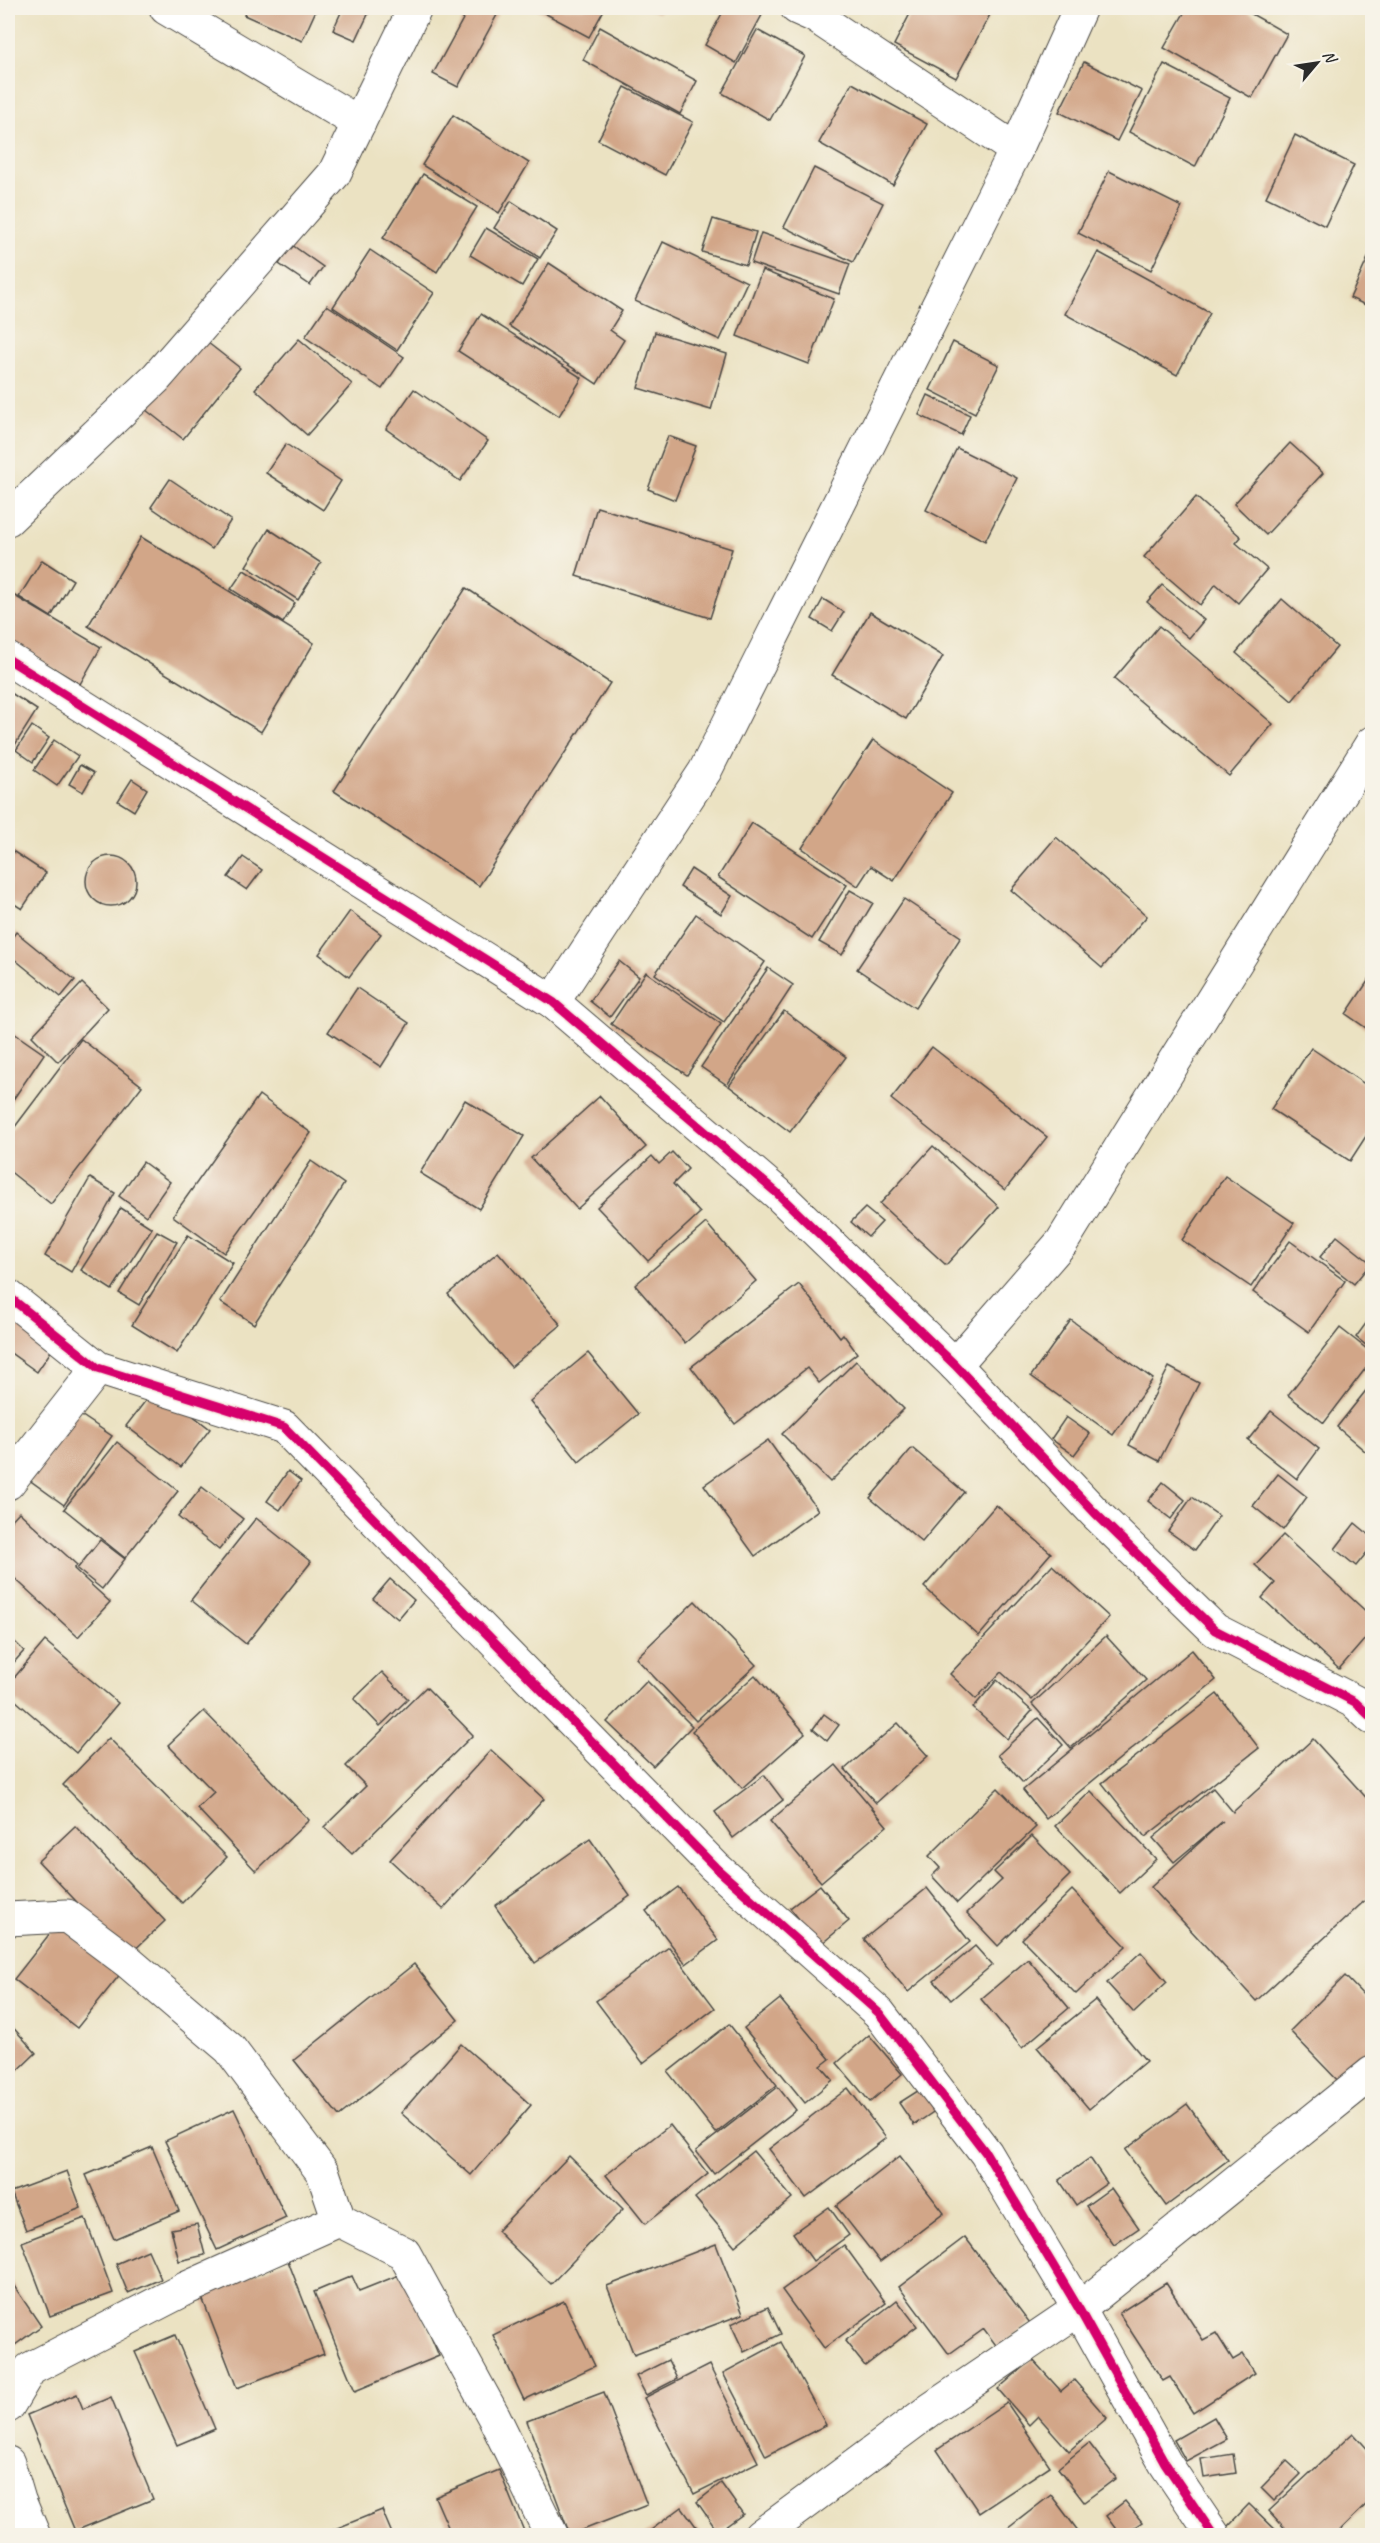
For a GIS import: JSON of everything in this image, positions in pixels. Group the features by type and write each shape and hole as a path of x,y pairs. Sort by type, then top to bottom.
{"street":[{"path":"166,8 359,123"},
{"path":"8,519 156,378 334,174 416,8"},
{"path":"797,8 815,16 1016,150"},
{"path":"553,1002 705,771 1016,150 1080,8"},
{"path":"8,660 553,1002 777,1193 955,1365 1095,1513 1215,1630 1367,1701"},
{"path":"955,1365 1062,1242 1372,743"},
{"path":"8,1296 98,1368 284,1427 714,1867 879,2013 986,2153 1079,2308 1165,2463 1214,2535"},
{"path":"8,1484 98,1368"},
{"path":"8,1919 67,1916 127,1961 230,2049 323,2174 339,2220 404,2253 494,2417 552,2535"},
{"path":"760,2535 930,2410 1079,2308 1372,2073"},
{"path":"8,2406 30,2369 187,2288 339,2220"},
{"path":"8,2463 19,2500 34,2535"}],"building":[{"path":"247,8 317,8 302,41 244,15"},
{"path":"343,8 371,8 356,40 333,30"},
{"path":"469,8 489,8 498,13 458,87 433,74"},
{"path":"535,8 605,8 589,37"},
{"path":"646,8 661,8 658,13"},
{"path":"725,8 749,8 762,15 736,63 705,45"},
{"path":"913,8 993,9 956,78 894,45"},
{"path":"1187,8 1241,8 1287,34 1252,98 1164,48"},
{"path":"600,27 697,81 680,114 583,60"},
{"path":"757,30 805,56 770,120 722,93"},
{"path":"1084,62 1142,91 1117,141 1059,112"},
{"path":"1164,64 1230,98 1195,167 1129,132"},
{"path":"852,83 927,124 893,185 819,143"},
{"path":"625,87 693,122 665,175 598,140"},
{"path":"453,115 529,163 499,213 422,165"},
{"path":"1295,135 1354,165 1325,226 1266,197"},
{"path":"814,168 883,203 853,262 784,227"},
{"path":"1109,171 1182,207 1151,270 1078,233"},
{"path":"423,174 477,207 437,272 383,238"},
{"path":"511,201 557,231 540,258 494,228"},
{"path":"713,219 756,232 746,265 702,252"},
{"path":"486,228 538,259 522,286 470,255"},
{"path":"761,233 850,264 839,294 751,263"},
{"path":"663,242 747,282 720,340 635,301"},
{"path":"292,245 323,267 310,285 279,264"},
{"path":"1372,249 1372,308 1350,298"},
{"path":"370,250 434,293 397,350 333,307"},
{"path":"1098,252 1210,313 1177,375 1065,314"},
{"path":"549,263 622,311 610,330 624,340 597,384 509,326"},
{"path":"762,270 834,299 809,364 737,336"},
{"path":"327,305 404,357 382,389 305,337"},
{"path":"481,314 582,378 559,416 458,351"},
{"path":"655,332 727,354 711,410 638,388"},
{"path":"203,339 240,368 183,439 146,410"},
{"path":"299,339 352,384 307,435 255,389"},
{"path":"953,342 999,365 975,413 930,390"},
{"path":"414,389 488,441 460,481 386,429"},
{"path":"928,395 970,415 961,435 919,415"},
{"path":"668,436 696,446 675,500 648,489"},
{"path":"1290,443 1323,473 1266,535 1234,504"},
{"path":"286,444 341,481 323,510 266,473"},
{"path":"957,448 1017,478 985,541 926,510"},
{"path":"170,479 231,520 212,549 151,507"},
{"path":"1196,497 1241,537 1236,543 1267,569 1238,603 1216,584 1200,605 1144,557"},
{"path":"597,507 732,549 710,618 576,576"},
{"path":"269,529 321,563 298,600 246,566"},
{"path":"141,537 314,643 261,732 88,626"},
{"path":"42,560 73,580 51,617 19,597"},
{"path":"244,570 295,603 283,623 231,589"},
{"path":"1162,585 1204,620 1189,638 1147,602"},
{"path":"466,588 610,683 479,886 334,791"},
{"path":"8,592 101,647 80,684 8,641"},
{"path":"823,599 844,612 832,631 812,619"},
{"path":"1282,599 1337,647 1292,701 1236,653"},
{"path":"870,612 943,656 906,719 832,675"},
{"path":"1159,626 1273,724 1229,776 1114,679"},
{"path":"8,691 37,710 8,756"},
{"path":"32,726 49,738 33,762 16,750"},
{"path":"54,740 78,756 57,786 34,770"},
{"path":"873,740 952,793 894,881 871,866 858,886 802,848"},
{"path":"80,765 94,773 83,792 69,784"},
{"path":"132,779 147,789 134,811 118,801"},
{"path":"752,823 847,885 812,939 718,877"},
{"path":"1056,837 1147,916 1102,968 1011,890"},
{"path":"8,848 46,873 22,909 8,900"},
{"path":"111,856 125,860 132,867 136,881 132,895 125,902 111,906 97,902 90,895 86,881 90,867 97,860"},
{"path":"243,857 262,870 247,890 228,877"},
{"path":"691,869 732,896 721,914 680,887"},
{"path":"850,890 873,903 842,955 819,942"},
{"path":"904,899 961,937 915,1008 857,969"},
{"path":"350,911 381,934 349,977 319,954"},
{"path":"696,914 765,962 724,1022 655,974"},
{"path":"16,932 75,980 61,997 8,954 8,943"},
{"path":"619,961 639,977 610,1017 590,1001"},
{"path":"768,968 793,985 727,1085 701,1067"},
{"path":"646,972 721,1024 687,1075 611,1024"},
{"path":"1372,975 1372,1032 1346,1014"},
{"path":"82,983 108,1008 58,1062 32,1036"},
{"path":"357,988 409,1023 381,1067 328,1032"},
{"path":"784,1011 846,1057 790,1132 729,1086"},
{"path":"8,1029 44,1054 8,1107"},
{"path":"81,1039 142,1086 51,1204 8,1170 8,1136"},
{"path":"932,1047 1047,1137 1005,1190 891,1099"},
{"path":"1311,1048 1372,1089 1372,1127 1350,1161 1271,1109"},
{"path":"259,1095 311,1133 224,1253 173,1216"},
{"path":"600,1096 646,1147 577,1209 531,1158"},
{"path":"465,1100 524,1136 479,1209 420,1173"},
{"path":"933,1146 999,1207 946,1265 880,1204"},
{"path":"672,1152 688,1169 673,1184 700,1213 648,1261 597,1207 652,1156 659,1164"},
{"path":"311,1161 344,1184 254,1324 220,1302"},
{"path":"143,1162 170,1182 146,1216 119,1196"},
{"path":"1225,1176 1294,1223 1251,1287 1182,1240"},
{"path":"90,1178 115,1193 71,1272 45,1256"},
{"path":"121,1208 152,1228 112,1290 81,1270"},
{"path":"865,1208 882,1222 868,1237 851,1222"},
{"path":"706,1223 756,1281 685,1343 635,1285"},
{"path":"157,1231 177,1242 139,1305 119,1293"},
{"path":"188,1235 233,1263 177,1353 132,1325"},
{"path":"1337,1236 1371,1263 1354,1284 1320,1257"},
{"path":"1290,1241 1345,1281 1309,1332 1253,1292"},
{"path":"498,1252 561,1325 511,1367 448,1294"},
{"path":"799,1284 840,1337 843,1334 857,1353 819,1383 807,1368 735,1424 691,1367"},
{"path":"8,1310 56,1344 37,1372 8,1351"},
{"path":"1071,1320 1153,1379 1113,1435 1031,1376"},
{"path":"1367,1322 1372,1326 1372,1350 1356,1337"},
{"path":"1340,1328 1372,1353 1372,1360 1324,1423 1288,1395"},
{"path":"588,1353 638,1414 579,1462 530,1401"},
{"path":"856,1361 904,1409 830,1482 782,1434"},
{"path":"1169,1367 1199,1383 1159,1461 1129,1445"},
{"path":"1372,1383 1372,1457 1337,1427"},
{"path":"156,1387 210,1429 181,1467 126,1426"},
{"path":"75,1411 112,1436 64,1505 28,1479"},
{"path":"1271,1411 1319,1449 1297,1479 1248,1440"},
{"path":"1066,1417 1090,1434 1074,1455 1051,1439"},
{"path":"768,1440 818,1510 755,1556 704,1485"},
{"path":"117,1442 178,1491 125,1558 64,1509"},
{"path":"912,1448 964,1492 922,1542 870,1498"},
{"path":"288,1471 301,1481 280,1510 267,1501"},
{"path":"1278,1474 1307,1497 1283,1530 1253,1506"},
{"path":"1163,1482 1185,1500 1171,1519 1148,1501"},
{"path":"202,1487 243,1519 219,1550 178,1517"},
{"path":"1192,1497 1219,1516 1195,1550 1168,1531"},
{"path":"996,1505 1051,1553 979,1636 924,1587"},
{"path":"19,1512 77,1565 74,1569 110,1602 78,1637 8,1572 8,1524"},
{"path":"256,1518 311,1562 246,1644 191,1600"},
{"path":"1355,1523 1372,1537 1372,1546 1356,1566 1335,1549"},
{"path":"1283,1535 1372,1617 1372,1631 1339,1669 1262,1598 1275,1583 1255,1565"},
{"path":"100,1540 125,1559 102,1589 77,1569"},
{"path":"1052,1565 1109,1617 1032,1700 1001,1672 976,1699 950,1674"},
{"path":"390,1579 414,1600 398,1619 373,1599"},
{"path":"695,1601 756,1665 696,1721 636,1658"},
{"path":"8,1635 24,1651 8,1669"},
{"path":"1106,1636 1146,1680 1071,1748 1032,1704"},
{"path":"45,1641 118,1703 76,1753 8,1694 8,1685"},
{"path":"1192,1650 1216,1680 1046,1819 1023,1790"},
{"path":"382,1672 408,1699 380,1726 354,1699"},
{"path":"755,1675 805,1733 742,1788 692,1731"},
{"path":"997,1680 1032,1711 1007,1739 973,1708"},
{"path":"647,1681 692,1726 653,1766 607,1722"},
{"path":"426,1687 473,1735 352,1854 324,1827 366,1786 346,1766"},
{"path":"1217,1694 1259,1748 1145,1837 1102,1783"},
{"path":"204,1711 309,1820 256,1871 197,1808 214,1792 168,1745"},
{"path":"824,1714 839,1725 827,1741 813,1729"},
{"path":"1038,1718 1063,1745 1023,1783 998,1755"},
{"path":"898,1723 928,1756 876,1803 845,1769"},
{"path":"109,1738 227,1857 182,1903 63,1785"},
{"path":"1313,1739 1372,1804 1372,1894 1256,2001 1151,1887 1223,1821 1174,1862 1153,1838 1213,1788 1233,1812"},
{"path":"491,1750 544,1799 443,1909 390,1860"},
{"path":"836,1765 887,1826 821,1882 770,1821"},
{"path":"764,1775 783,1800 733,1838 715,1812"},
{"path":"998,1788 1036,1827 957,1903 932,1876 940,1868 929,1856"},
{"path":"1091,1791 1156,1859 1120,1893 1055,1826"},
{"path":"75,1826 165,1921 128,1956 38,1861"},
{"path":"1032,1836 1070,1875 998,1946 967,1913 1002,1880 994,1872"},
{"path":"590,1839 630,1896 535,1963 495,1906"},
{"path":"820,1885 849,1921 820,1945 790,1908"},
{"path":"678,1887 718,1940 686,1964 646,1911"},
{"path":"927,1888 970,1942 908,1992 864,1939"},
{"path":"1072,1890 1126,1946 1076,1994 1022,1939"},
{"path":"58,1923 122,1972 77,2028 14,1979"},
{"path":"975,1946 992,1965 951,2000 934,1981"},
{"path":"669,1947 715,2008 643,2063 596,2001"},
{"path":"1141,1952 1167,1982 1134,2013 1107,1983"},
{"path":"1028,1959 1069,2008 1022,2048 981,1999"},
{"path":"414,1964 458,2020 339,2116 294,2060"},
{"path":"1345,1976 1372,2004 1372,2057 1343,2086 1290,2031"},
{"path":"780,1999 830,2059 821,2066 833,2080 805,2103 744,2028"},
{"path":"1095,2000 1146,2061 1089,2109 1037,2047"},
{"path":"8,2022 36,2053 8,2080"},
{"path":"729,2024 777,2085 716,2133 668,2072"},
{"path":"869,2035 902,2074 870,2102 837,2063"},
{"path":"461,2044 531,2105 471,2175 401,2113"},
{"path":"778,2087 796,2110 714,2174 696,2151"},
{"path":"924,2087 939,2108 914,2125 899,2103"},
{"path":"848,2088 886,2138 806,2198 769,2149"},
{"path":"1187,2104 1228,2160 1166,2206 1125,2150"},
{"path":"234,2109 286,2218 217,2250 165,2141"},
{"path":"670,2125 708,2174 645,2224 606,2175"},
{"path":"152,2147 179,2211 114,2239 86,2175"},
{"path":"753,2151 792,2198 735,2246 695,2198"},
{"path":"569,2156 623,2209 551,2284 497,2231"},
{"path":"900,2156 944,2213 880,2262 836,2206"},
{"path":"1090,2158 1107,2183 1076,2205 1059,2180"},
{"path":"67,2171 81,2208 26,2230 11,2192"},
{"path":"1111,2188 1139,2228 1114,2245 1086,2206"},
{"path":"829,2207 849,2235 813,2261 793,2233"},
{"path":"85,2218 113,2293 50,2316 22,2242"},
{"path":"197,2224 205,2255 179,2261 171,2229"},
{"path":"965,2237 1030,2323 998,2348 984,2329 949,2354 899,2287"},
{"path":"716,2244 743,2314 634,2355 607,2286"},
{"path":"844,2245 886,2303 824,2348 782,2290"},
{"path":"148,2250 161,2279 128,2293 116,2264"},
{"path":"288,2261 324,2354 237,2388 201,2295"},
{"path":"404,2273 439,2356 355,2391 314,2292 352,2276 359,2291"},
{"path":"8,2277 41,2326 8,2350"},
{"path":"1166,2283 1203,2340 1216,2333 1233,2360 1243,2354 1255,2373 1193,2413 1170,2377 1163,2381 1119,2313"},
{"path":"897,2300 917,2326 865,2366 845,2341"},
{"path":"564,2301 595,2366 524,2400 493,2335"},
{"path":"768,2307 781,2334 744,2352 731,2324"},
{"path":"175,2335 215,2429 177,2445 135,2352"},
{"path":"781,2342 826,2425 766,2456 723,2373"},
{"path":"1032,2359 1061,2391 1074,2380 1107,2418 1069,2451 1038,2416 1029,2425 998,2389"},
{"path":"668,2360 677,2379 646,2395 636,2376"},
{"path":"709,2365 758,2462 694,2494 644,2398"},
{"path":"604,2392 647,2505 570,2535 527,2421"},
{"path":"77,2394 83,2409 111,2397 153,2499 75,2531 27,2415"},
{"path":"1007,2403 1050,2466 979,2513 937,2450"},
{"path":"1214,2417 1227,2439 1186,2461 1174,2440"},
{"path":"1353,2433 1372,2454 1372,2499 1334,2536 1292,2536 1269,2511"},
{"path":"1089,2443 1116,2478 1084,2502 1058,2468"},
{"path":"1233,2454 1236,2473 1204,2478 1201,2459"},
{"path":"1287,2461 1301,2474 1274,2501 1261,2488"},
{"path":"499,2470 526,2536 452,2536 435,2497"},
{"path":"721,2483 743,2514 718,2532 697,2502"},
{"path":"1051,2495 1082,2536 998,2536"},
{"path":"1125,2501 1142,2522 1121,2536 1106,2516"},
{"path":"1249,2504 1282,2536 1235,2536 1227,2527"},
{"path":"682,2507 703,2536 643,2536"},
{"path":"382,2510 393,2536 320,2536 320,2535"}],"cycle path":[{"path":"8,659 553,1002 777,1193 955,1365 1095,1513 1215,1630 1355,1702 1372,1718"},
{"path":"8,1296 98,1368 284,1427 715,1867 879,2013 986,2153 1079,2309 1165,2463 1214,2536"}]}
